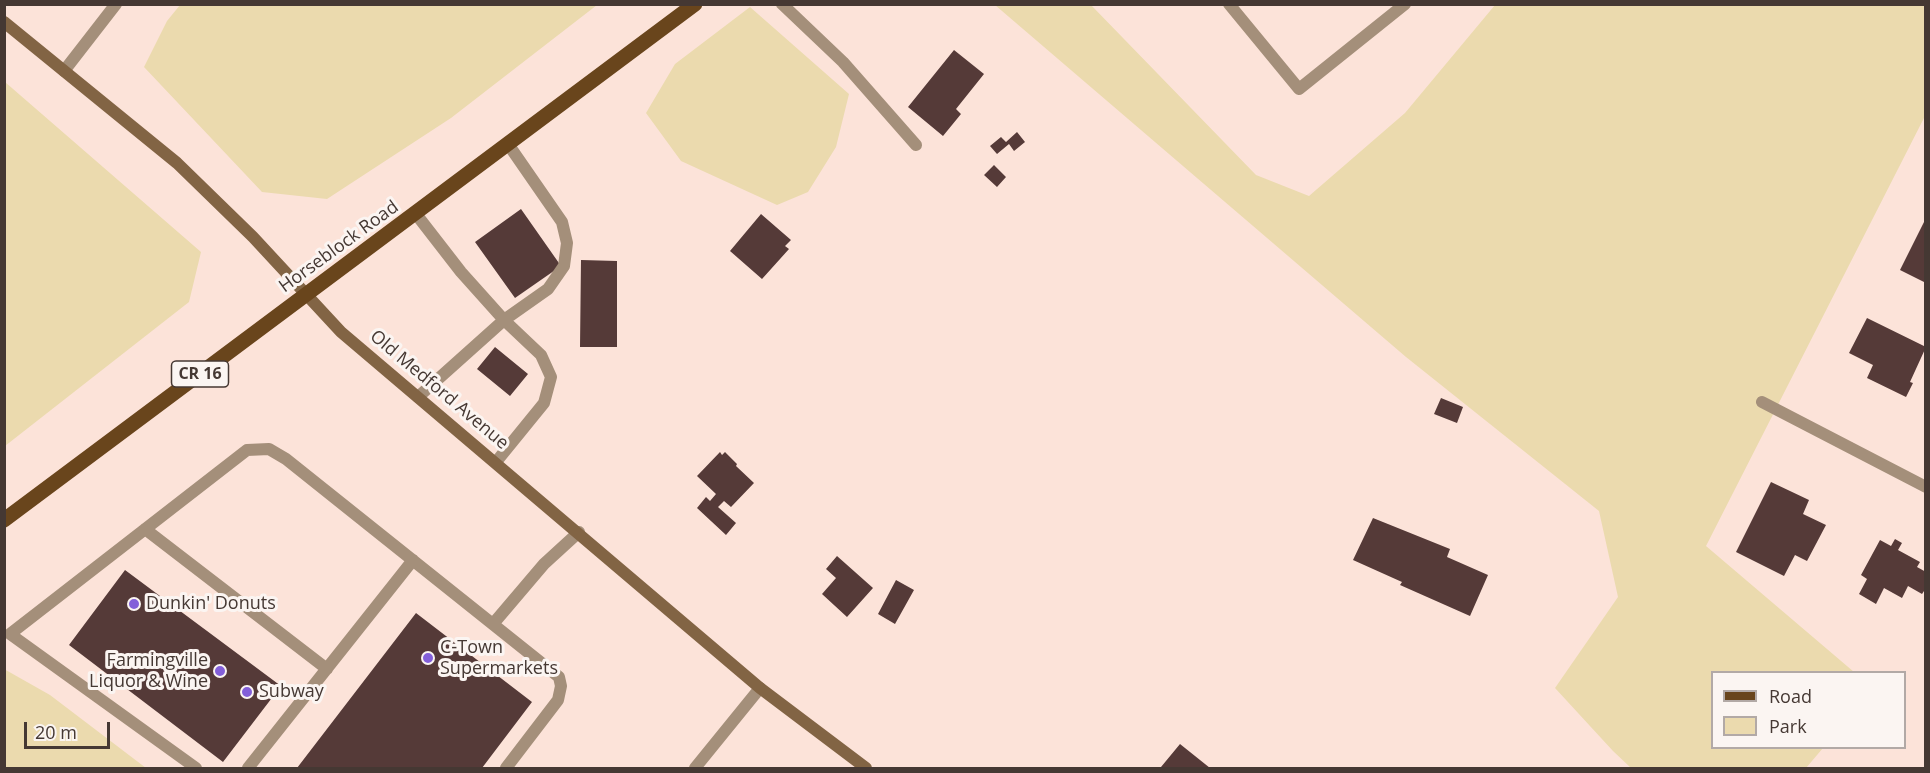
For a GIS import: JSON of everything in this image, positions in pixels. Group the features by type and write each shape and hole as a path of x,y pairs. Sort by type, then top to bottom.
{"main road":[{"name":"Horseblock Road","path":"4,520 695,4"}],"street":[{"path":"64,71 116,4"},
{"path":"782,4 843,62 916,145"},
{"path":"1229,4 1299,89 1405,4"},
{"name":"Old Medford Avenue","path":"4,22 208,192 341,332 760,688 866,768"},
{"path":"418,397 504,320 549,289 564,267 567,243 562,222 508,144"},
{"path":"416,214 461,272 504,320 541,355 551,377 544,403 496,462"},
{"path":"1762,402 1926,486"},
{"path":"196,768 7,633 247,450 269,449 286,459 559,677 561,686 558,700 506,768"},
{"path":"145,529 327,669"},
{"path":"493,624 543,564 579,532"},
{"path":"248,768 413,560"},
{"path":"695,768 760,688"}],"green space":[{"path":"180,5 597,5 451,118 327,199 262,192 144,67 167,21"},
{"path":"995,5 1091,5 1256,175 1309,196 1405,113 1495,5 1925,5 1925,116 1706,546 1853,671 1711,671 1711,749 1822,749 1806,768 1631,768 1613,751 1555,688 1618,597 1599,511 1406,357"},
{"path":"750,7 849,94 836,147 808,192 777,205 681,161 646,113 675,64"},
{"path":"5,82 201,252 189,302 5,446"},
{"path":"4,669 50,695 146,768 5,768"}],"building":[{"path":"954,50 984,74 956,109 961,114 943,136 908,107"},
{"path":"1017,132 1025,142 1014,151 1009,144 997,154 990,146 1001,137 1006,142"},
{"path":"994,165 1006,177 997,187 984,175"},
{"path":"521,209 561,266 515,298 475,242"},
{"path":"761,214 791,240 785,246 789,249 762,279 730,251"},
{"path":"1926,218 1926,283 1900,270"},
{"path":"581,260 617,261 617,347 580,347"},
{"path":"1867,318 1926,347 1910,382 1913,383 1906,397 1867,378 1873,365 1849,353"},
{"path":"495,347 528,374 510,396 477,369"},
{"path":"1441,398 1463,407 1457,423 1434,414"},
{"path":"720,452 722,455 725,452 754,483 731,507 724,501 718,507 736,523 726,535 697,508 706,497 710,501 716,494 697,476"},
{"path":"1771,482 1809,500 1803,514 1826,525 1807,561 1795,555 1784,576 1736,552"},
{"path":"1373,518 1450,549 1447,557 1488,575 1470,616 1400,585 1402,582 1353,560"},
{"path":"1895,539 1902,543 1898,550 1920,562 1917,567 1926,572 1926,588 1922,594 1908,586 1902,598 1884,588 1876,604 1859,594 1867,579 1861,575 1880,540 1891,546"},
{"path":"837,556 873,588 847,617 822,594 836,578 826,569"},
{"path":"125,570 281,686 223,762 69,645"},
{"path":"896,580 914,590 895,624 878,614"},
{"name":"C‑Town Supermarkets","path":"416,613 532,702 482,768 297,768"},
{"path":"1180,744 1210,768 1161,767"}],"place":[{"name":"Dunkin' Donuts","path":"134,604"},
{"name":"C‑Town Supermarkets","path":"428,658"},
{"name":"Farmingville Liquor & Wine","path":"220,671"},
{"name":"Subway","path":"247,692"}]}
